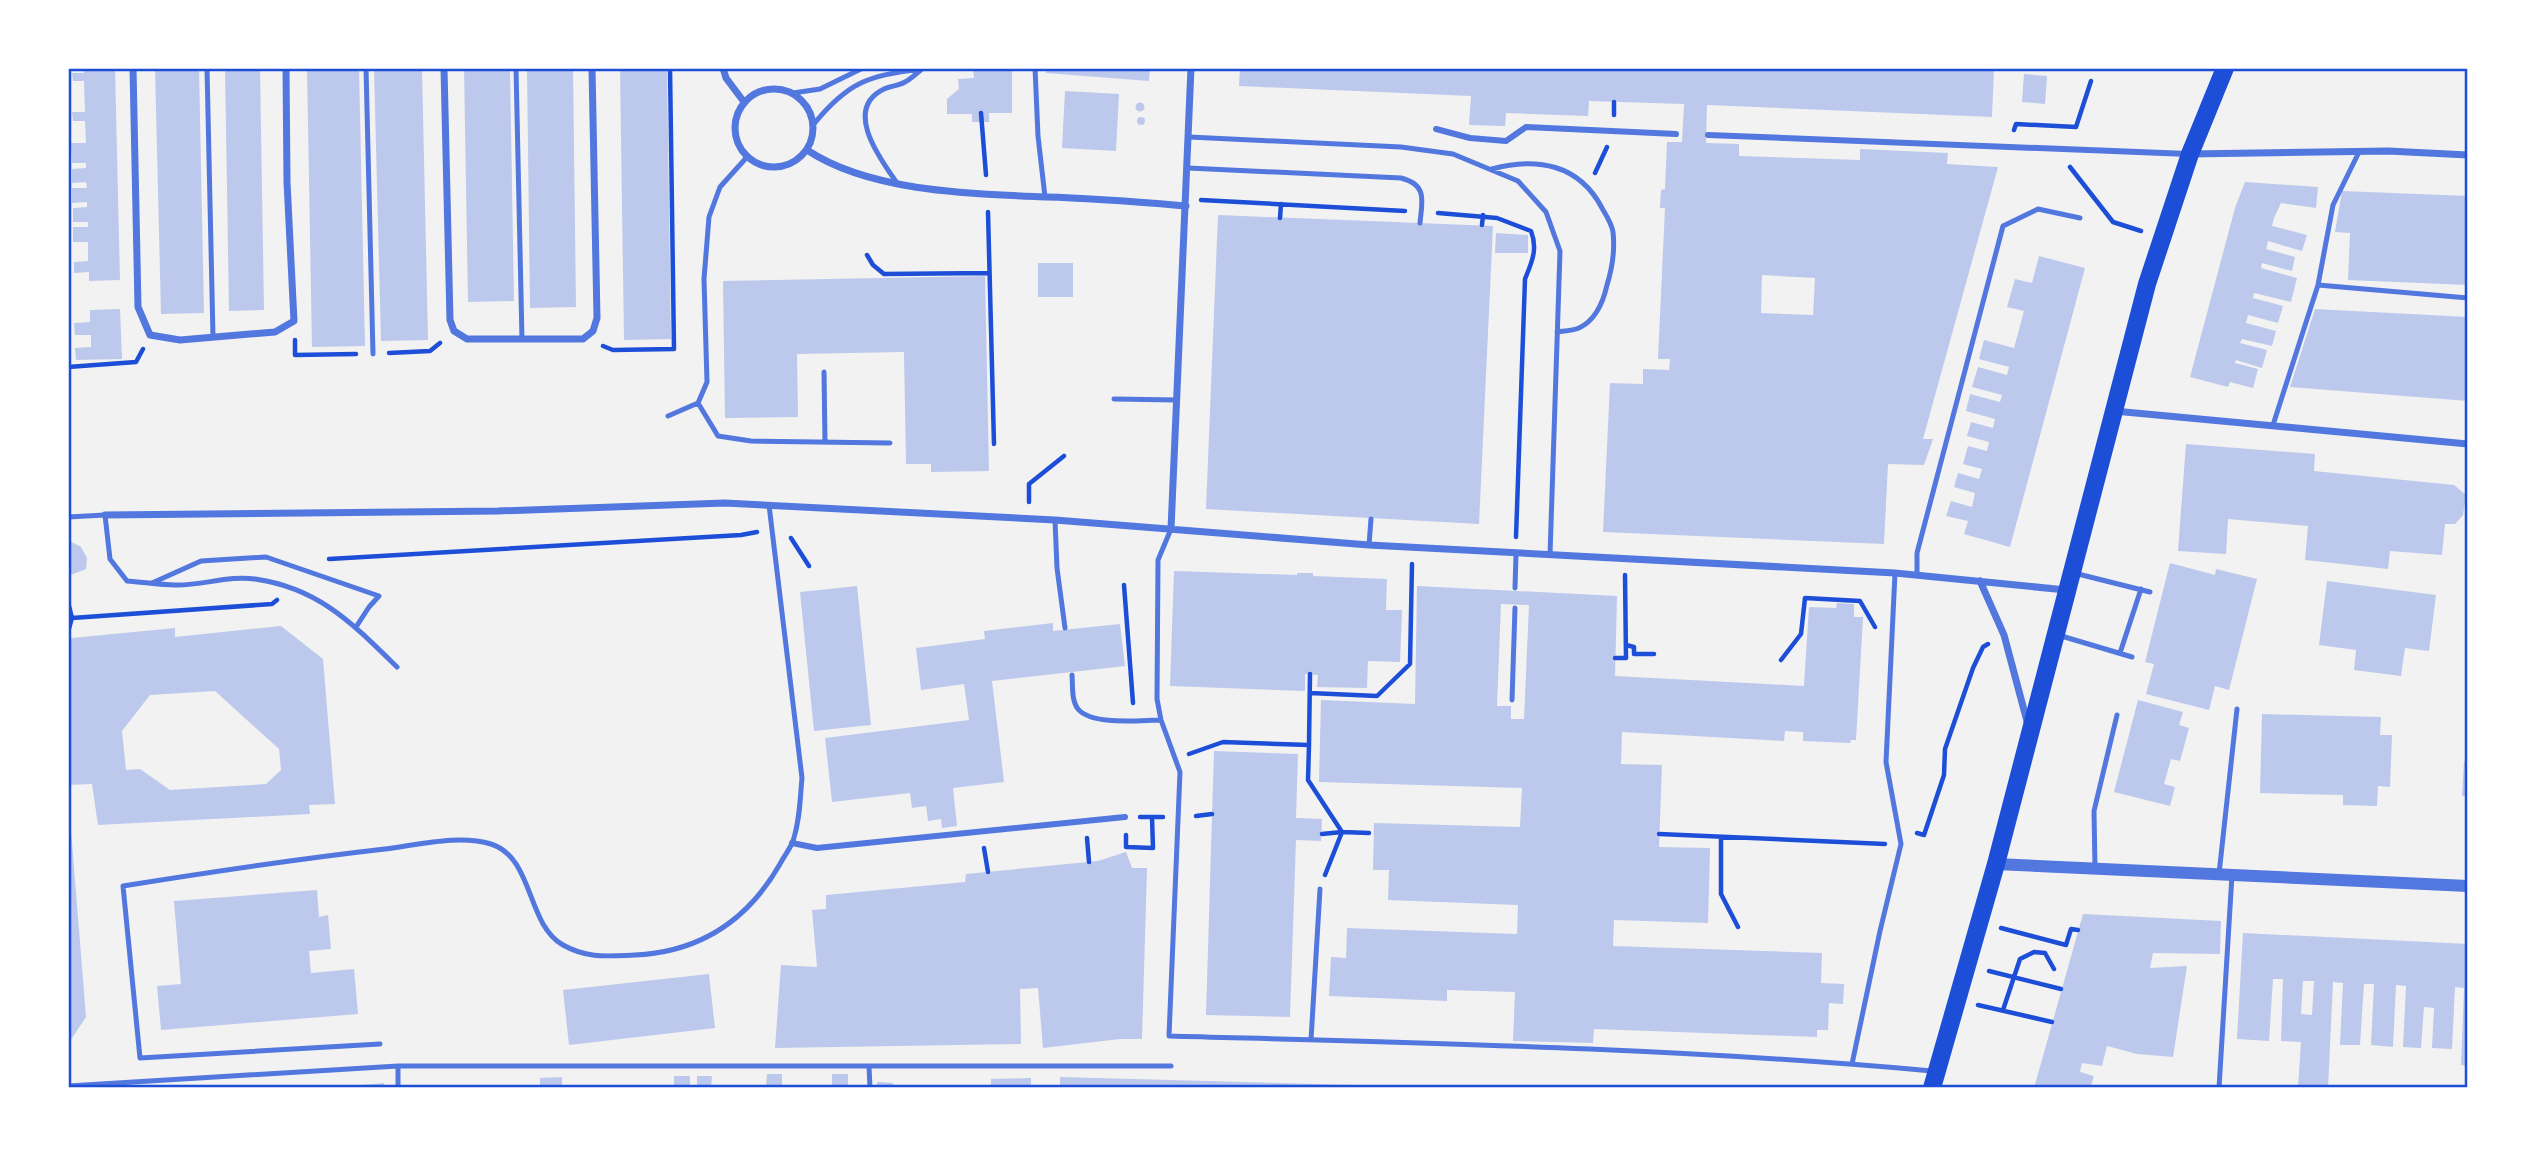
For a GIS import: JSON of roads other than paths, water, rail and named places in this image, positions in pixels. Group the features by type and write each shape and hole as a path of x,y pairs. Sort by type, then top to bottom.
{"main road":[{"path":"1935,1080 1996,864 2113,411 2162,238 2190,154 2225,68"}],"street":[{"path":"133,68 138,307 150,335 180,340 275,332 293,321 287,182 286,68"},
{"path":"444,68 450,320 454,331 467,339 583,339 593,331 597,318 592,68"},
{"path":"723,68 726,78 744,102"},
{"path":"1171,528 1191,68"},
{"path":"767,89 793,93 803,101 810,112 812,138 807,150 797,160 772,168 747,157 735,136 734,124 744,102 755,93 767,89"},
{"path":"1436,129 1470,138 1506,141 1526,127 1676,134"},
{"path":"1708,135 2190,154 2388,151 2468,155"},
{"path":"807,150 828,164 897,183 987,195 1186,202"},
{"path":"2113,411 2468,444"},
{"path":"105,515 498,511 725,503 1055,520 1413,548 1895,573 1980,581 2069,581"},
{"path":"1980,581 2004,635 2030,732"},
{"path":"792,843 817,848 1125,817"},
{"path":"1996,864 2468,886"}],"lane":[{"path":"207,68 213,337"},
{"path":"366,68 373,354"},
{"path":"516,68 522,339"},
{"path":"793,93 820,89 863,68"},
{"path":"1035,68 1038,136 1045,197"},
{"path":"813,125 847,90 865,80 923,69"},
{"path":"897,183 878,157 868,137 865,118 871,100 882,89 904,83 923,69"},
{"path":"1189,137 1401,147 1453,154 1518,181 1546,212 1560,251 1550,555"},
{"path":"2273,425 2318,285 2333,205 2359,152"},
{"path":"668,416 698,403 707,382 704,279 709,217 720,187 747,157"},
{"path":"1492,169 1525,163 1548,165 1577,177 1588,187 1613,229 1614,252 1601,307 1590,320 1578,328 1558,332"},
{"path":"1188,168 1401,178 1412,181 1419,188 1420,223"},
{"path":"1917,575 1917,553 2003,226 2038,209 2080,218"},
{"path":"2318,285 2468,298"},
{"path":"824,372 825,442"},
{"path":"1114,400 1177,400"},
{"path":"698,403 718,436 751,442 890,443"},
{"path":"380,1044 139,1058 123,886 283,861 458,840 491,844 507,853 517,866 549,934 590,957 662,954 694,943 734,920 766,888 792,843 799,813 802,778 769,505"},
{"path":"68,517 105,515 110,559 127,581 175,585 253,578 292,589 316,597 356,627 397,667"},
{"path":"1369,545 1371,519"},
{"path":"1055,520 1057,568 1065,628"},
{"path":"1171,528 1158,559 1157,699 1161,719 1180,772 1169,1036 1479,1044 1852,1064 1935,1080"},
{"path":"1515,588 1516,554"},
{"path":"152,583 201,561 266,557 379,596 356,627"},
{"path":"1852,1064 1901,844 1886,762 1895,573"},
{"path":"2069,581 2150,592"},
{"path":"2120,653 2141,589"},
{"path":"1512,700 1515,608"},
{"path":"2055,634 2133,657"},
{"path":"1072,675 1074,700 1079,710 1088,716 1106,720 1161,719"},
{"path":"2219,1088 2225,875 2237,709"},
{"path":"2095,869 2094,811 2117,715"},
{"path":"1311,1040 1320,889"},
{"path":"398,1066 398,1088"},
{"path":"68,1086 398,1066 1171,1066"},
{"path":"869,1066 870,1088"}]}
